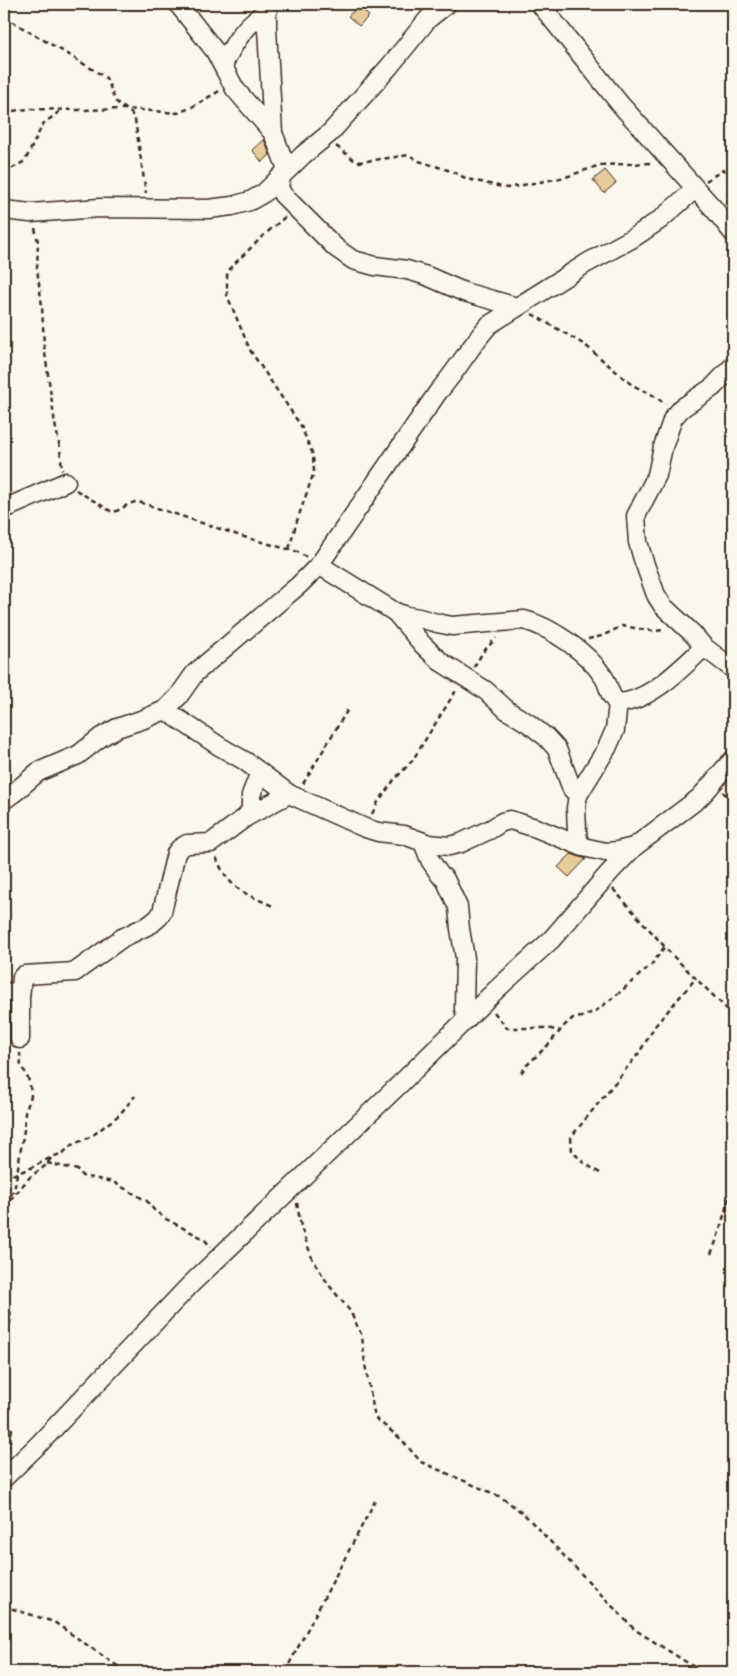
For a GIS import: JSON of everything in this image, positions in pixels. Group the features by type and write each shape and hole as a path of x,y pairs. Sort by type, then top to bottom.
{"street":[{"path":"178,4 215,51 235,89 273,133"},
{"path":"4,210 30,213 100,208 208,209 232,206 250,201 264,192 324,138 389,67 428,19 447,4"},
{"path":"540,4 620,104 714,209 733,233"},
{"path":"223,65 233,44 242,31 268,8"},
{"path":"268,8 268,61 273,133 284,173 279,188 336,248 352,260 375,266 407,270 428,276 464,292 517,307"},
{"path":"4,800 38,772 78,755 101,737 117,728 165,710 178,697 195,673 316,569 438,392 489,325 587,262 632,238 661,219 695,189"},
{"path":"733,366 713,387 677,412 663,447 657,475 636,516 638,542 642,559 656,595 663,606 704,647 733,669"},
{"path":"4,509 66,482"},
{"path":"316,569 395,612 437,624 452,626 524,620 535,623 568,642 596,666 605,678 611,697 618,703"},
{"path":"395,612 423,646 441,662 485,690 508,711 546,737 557,749 572,789 578,794"},
{"path":"618,703 634,700 659,686 681,669 704,647"},
{"path":"583,847 578,840 577,831 576,808 578,794 607,748 615,730 618,703"},
{"path":"165,710 245,761 292,795 378,832 404,836 429,844 454,846 502,822 510,820 536,828 583,847 606,852 618,852 634,847"},
{"path":"4,1478 216,1260 483,1002 551,940 634,847 698,799 708,790 718,774 733,760"},
{"path":"246,817 251,809 251,795 260,772"},
{"path":"20,1039 12,993 24,975 75,972 122,938 152,924 162,912 176,853 180,848 186,844 211,844 246,817 292,795"},
{"path":"423,842 430,860 440,876 445,879 458,907 465,958 464,1009 467,1019"}],"path":[{"path":"4,17 108,80 115,101 126,109 135,120 148,207"},
{"path":"4,112 29,109 126,109 178,113 220,90 235,89"},
{"path":"4,173 25,161 43,124 61,110"},
{"path":"324,138 354,160 360,162 409,155 419,161 454,172 468,179 507,188 566,177 600,165 656,163"},
{"path":"695,189 723,170 733,173"},
{"path":"289,549 314,472 313,455 301,426 250,350 227,295 227,275 232,267 263,236 296,208"},
{"path":"30,213 38,242 37,270 42,306 44,346 60,448 61,468 66,482 112,512 132,501 140,502 244,537 289,549 305,556 316,569"},
{"path":"517,307 585,345 618,375 677,412"},
{"path":"568,642 602,636 622,626 653,631 670,629 682,624"},
{"path":"365,828 378,802 394,780 412,761 451,697 483,652 500,634"},
{"path":"292,795 348,709"},
{"path":"211,844 216,859 227,880 238,890 274,906"},
{"path":"604,879 665,946 733,1015"},
{"path":"521,1073 527,1064 573,1018 597,1010 620,993 652,964 665,946"},
{"path":"600,1173 584,1163 572,1150 571,1137 639,1053 655,1026 696,978"},
{"path":"483,1002 508,1028 560,1030"},
{"path":"4,1212 15,1186 25,1113 31,1096 30,1084 26,1073 21,1067 20,1039"},
{"path":"4,1178 64,1153 72,1145 92,1136 119,1115 136,1096"},
{"path":"9,1201 52,1157"},
{"path":"47,1163 78,1170 82,1176 113,1182 151,1204 154,1210 166,1219 204,1239 211,1246 216,1260"},
{"path":"292,1188 301,1227 312,1258 328,1284 350,1310 362,1336 375,1418 401,1439 420,1462 501,1498 524,1514 634,1629 702,1672"},
{"path":"711,1254 718,1239 729,1198 733,1193"},
{"path":"4,1238 6,1242 4,1250"},
{"path":"4,1285 11,1316 10,1330 4,1338"},
{"path":"4,1412 12,1429 8,1458"},
{"path":"285,1672 375,1501"},
{"path":"4,1604 13,1609 54,1622 126,1672"}],"building":[{"path":"359,6 369,16 359,26 348,16"},
{"path":"264,139 270,155 262,162 252,150"},
{"path":"605,170 616,183 604,193 593,180"},
{"path":"571,854 586,859 569,877 558,867"}]}
